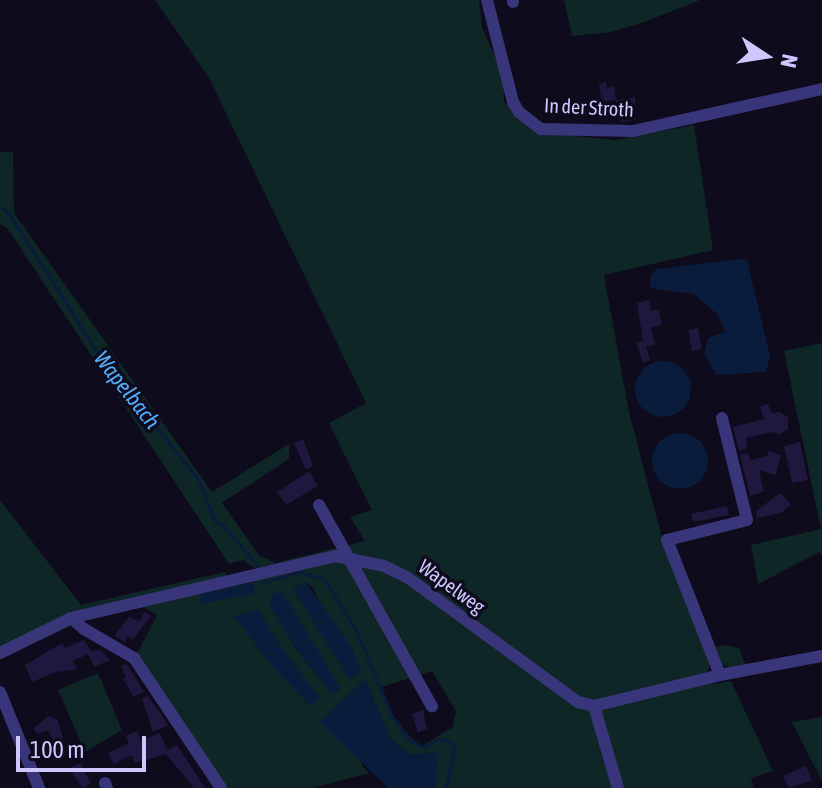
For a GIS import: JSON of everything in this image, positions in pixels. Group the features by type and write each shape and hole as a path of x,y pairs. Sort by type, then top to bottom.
{"street":[{"name":"In der Stroth","path":"487,0 513,102 519,112 541,129 633,131 822,89"},
{"path":"720,675 667,540 747,520 722,418"},
{"path":"319,505 432,706"},
{"name":"Wapelweg","path":"0,653 71,618 335,556 349,556 407,577 578,702 594,706"},
{"path":"71,618 134,658 221,788"},
{"path":"618,788 594,706 720,675 822,656"},
{"path":"0,692 39,788"}],"green space":[{"path":"155,0 479,0 482,28 503,74 504,102 537,132 615,140 694,125 713,250 604,275 629,412 660,530 711,662 706,675 711,684 731,681 773,771 751,778 754,788 433,788 433,752 424,756 409,754 391,740 365,679 362,766 369,773 313,788 224,788 136,656 157,615 140,605 253,582 272,570 257,570 243,560 229,564 8,229 0,224 0,152 13,152 14,213 212,492 289,444 289,459 222,503 259,555 275,563 365,541 350,517 372,510 329,423 366,403 209,78","holes":["306,582 314,589 350,679 293,589","269,604 340,689 332,694 295,647","432,671 456,711 453,727 422,746 412,739 392,713 382,687"]},
{"path":"564,0 700,0 611,32 572,36"},
{"path":"822,343 822,556 819,552 758,584 751,545 821,529 784,351"},
{"path":"0,500 81,605 225,572 227,577 85,610 73,625 0,659"},
{"path":"716,647 739,648 746,667 734,669 722,664"},
{"path":"98,673 122,730 85,752 58,690"},
{"path":"822,717 822,781 792,722"}],"water":[{"path":"747,260 770,356 766,372 716,375 704,354 708,338 725,332 719,316 694,294 654,289 650,286 650,277 657,269"},
{"path":"663,361 683,369 691,389 683,409 663,417 643,409 635,389 643,369"},
{"path":"680,433 700,441 708,461 700,481 680,489 660,481 652,461 660,441"},
{"path":"306,582 352,648 361,671 350,680 293,589"},
{"path":"253,583 255,593 202,604 200,594"},
{"path":"283,592 340,688 332,694 295,647 269,604 273,594"},
{"path":"259,610 285,653 320,698 311,707 272,666 234,616"},
{"path":"365,679 391,740 409,754 438,753 436,784 433,788 388,788 320,722"}],"building":[{"path":"606,82 607,88 614,86 616,100 602,102 599,84"},
{"path":"635,97 636,120 621,122 616,100"},
{"path":"602,102 604,109 596,110 595,103"},
{"path":"649,300 651,311 659,309 662,325 651,327 655,345 646,346 650,361 643,363 636,342 643,341 637,303"},
{"path":"698,328 702,349 692,351 688,330"},
{"path":"768,404 771,413 780,412 788,417 788,429 780,434 771,432 746,438 747,448 739,451 733,427 764,419 760,406"},
{"path":"303,439 313,466 306,470 294,443"},
{"path":"800,442 808,480 792,483 784,446"},
{"path":"769,451 781,455 776,475 759,470 764,492 750,496 740,455 748,453 750,460 767,456"},
{"path":"309,471 318,486 286,505 277,492"},
{"path":"780,493 791,505 781,513 757,518 756,511"},
{"path":"727,506 729,515 693,522 691,514"},
{"path":"144,612 151,616 133,639 128,637 125,642 114,636 129,617 139,621"},
{"path":"84,640 92,652 100,649 110,660 94,667 88,654 73,661 77,669 56,672 32,682 25,665 62,643 65,648"},
{"path":"127,664 144,692 134,697 123,679 126,677 121,666"},
{"path":"148,696 168,725 153,732 142,699"},
{"path":"423,710 427,729 418,733 412,714"},
{"path":"48,716 58,720 64,743 56,747 48,730 37,734 34,728"},
{"path":"134,732 141,741 160,733 167,750 177,745 205,788 194,788 166,754 135,763 132,756 114,764 108,753 129,743 126,736"},
{"path":"81,763 91,784 82,788 69,768"},
{"path":"806,766 812,780 789,788 783,776"}],"waterway":[{"name":"Wapelbach","path":"0,206 9,214 105,364 199,480 214,520 224,526 259,568"},
{"name":"Wapelbach","path":"263,582 300,572 324,579 357,632 391,715 410,741 423,747 438,739 449,741 454,748 446,788"}]}
